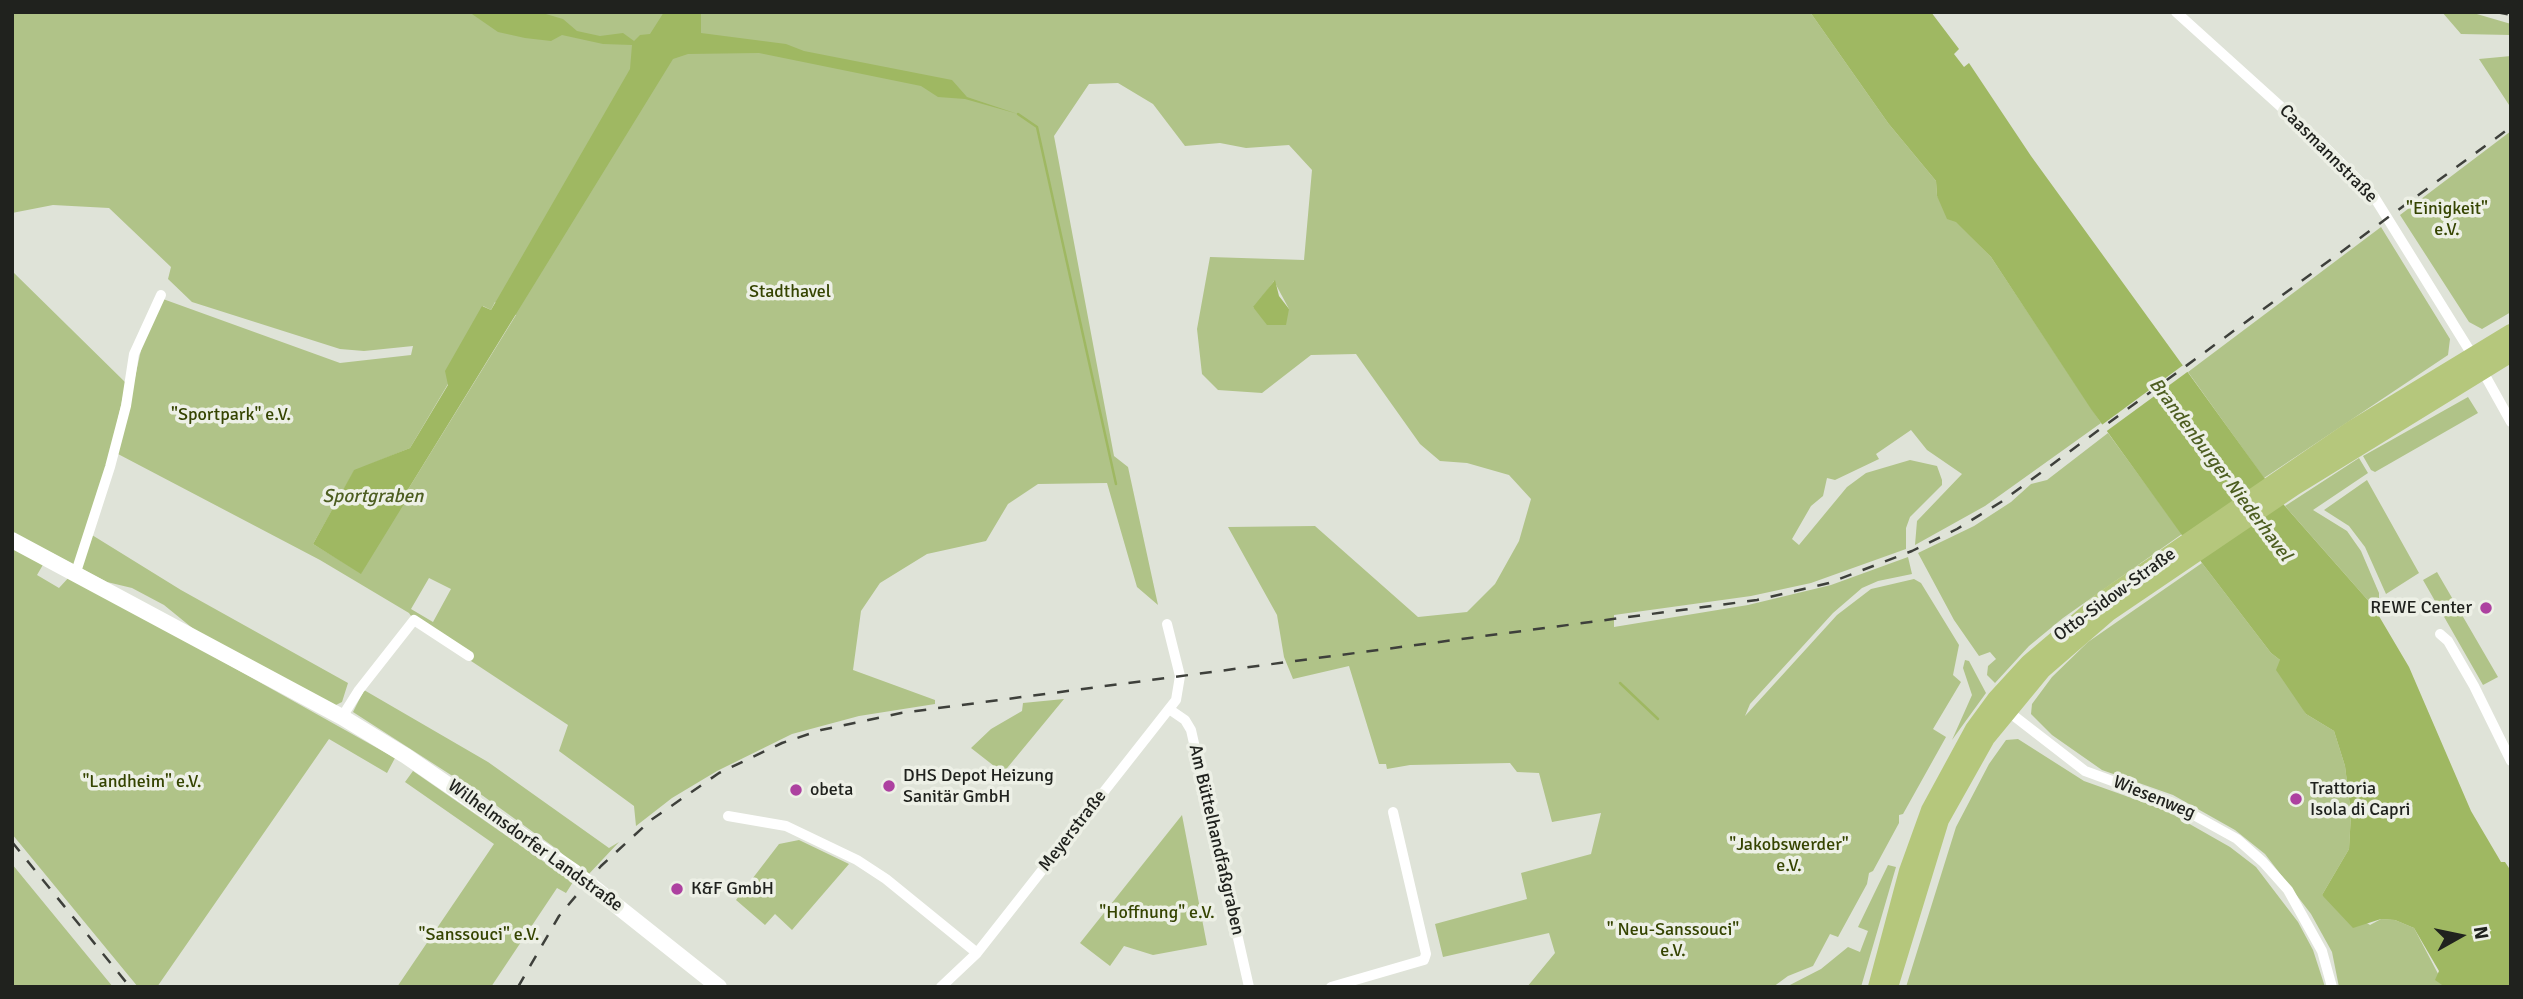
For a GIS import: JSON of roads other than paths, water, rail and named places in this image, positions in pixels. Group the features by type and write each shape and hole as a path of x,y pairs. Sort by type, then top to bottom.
{"main road":[{"path":"2477,363 2511,333"},
{"path":"2477,363 2511,352"},
{"name":"Otto-Sidow-Straße","path":"1877,987 1908,871 1930,810 1974,729 2074,640 2178,558 2291,480 2477,363"},
{"name":"Wilhelmsdorfer Landstraße","path":"12,540 342,717 406,756 509,825 628,913 719,987"},
{"name":"Otto-Sidow-Straße","path":"1889,987 1940,820 2001,705"}],"street":[{"name":"Caasmannstraße","path":"2176,12 2372,195 2511,422"},
{"path":"76,572 92,529 123,418 134,354 161,295"},
{"path":"342,717 359,690 414,620 470,656"},
{"path":"1167,624 1180,688 1169,709"},
{"path":"2440,634 2448,641 2474,686 2511,761"},
{"name":"Wiesenweg","path":"2001,705 2085,771 2172,803 2237,839 2263,862 2288,890 2322,951 2332,987"},
{"name":"Meyerstraße","path":"941,987 977,953 1169,709"},
{"name":"Am Büttelhandfaßgraben","path":"1169,709 1185,720 1191,730 1249,987"},
{"path":"1331,987 1424,960 1426,954 1393,812"},
{"path":"729,816 786,825 857,860 886,879 977,953"}],"water":[{"name":"Sportgraben","path":"469,12 539,12 563,19 577,31 600,36 623,33 634,41 640,35 650,34 664,12 701,12 701,33 786,44 804,51 952,80 967,97 1018,114 965,99 938,97 921,86 759,53 688,54 673,59 404,496 407,499 361,574 313,544 354,470 410,448 448,385 445,371 482,306 491,310 630,69 632,45 603,44 562,35 551,41 525,38 498,32"},
{"name":"Brandenburger Niederhavel","path":"1810,12 1931,12 1959,49 1954,54 1964,67 1969,63 2031,156 2284,505 2373,606 2409,667 2471,811 2501,862 2505,862 2511,871 2511,987 2445,987 2435,980 2439,971 2414,928 2395,920 2381,919 2353,928 2322,895 2349,849 2351,814 2345,766 2334,731 2306,714 2276,670 2280,660 2271,653 2202,563 2091,409 1991,257 1956,222 1947,219 1937,196 1936,181 1888,123"},
{"path":"1275,280 1279,296 1289,309 1286,325 1267,325 1253,307"}],"waterway":[{"path":"1018,114 1037,127 1116,484"},
{"path":"1620,683 1658,719"}],"railway":[{"path":"2496,12 2511,15"},
{"path":"518,987 559,916 601,866 651,820 719,773 782,743 821,730 901,713 1757,600 1829,583 1912,551 1957,529 2001,502 2511,127"},
{"path":"12,842 130,987"}],"place":[{"name":"REWE Center","path":"2486,608"},
{"name":"DHS Depot Heizung Sanitär GmbH","path":"889,786"},
{"name":"obeta","path":"796,790"},
{"name":"Trattoria Isola di Capri","path":"2296,799"},
{"name":"K&F GmbH","path":"677,889"}],"park label":[{"name":"\"Einigkeit\" e.V.","path":"2447,220"},
{"name":"Stadthavel","path":"790,292"},
{"name":"\"Sportpark\" e.V.","path":"231,415"},
{"name":"\"Landheim\" e.V.","path":"142,782"},
{"name":"\"Jakobswerder\" e.V.","path":"1789,855"},
{"name":"\"Hoffnung\" e.V.","path":"1157,913"},
{"name":"\"Sanssouci\" e.V.","path":"479,935"},
{"name":"\" Neu-Sanssouci\" e.V.","path":"1673,940"}]}
